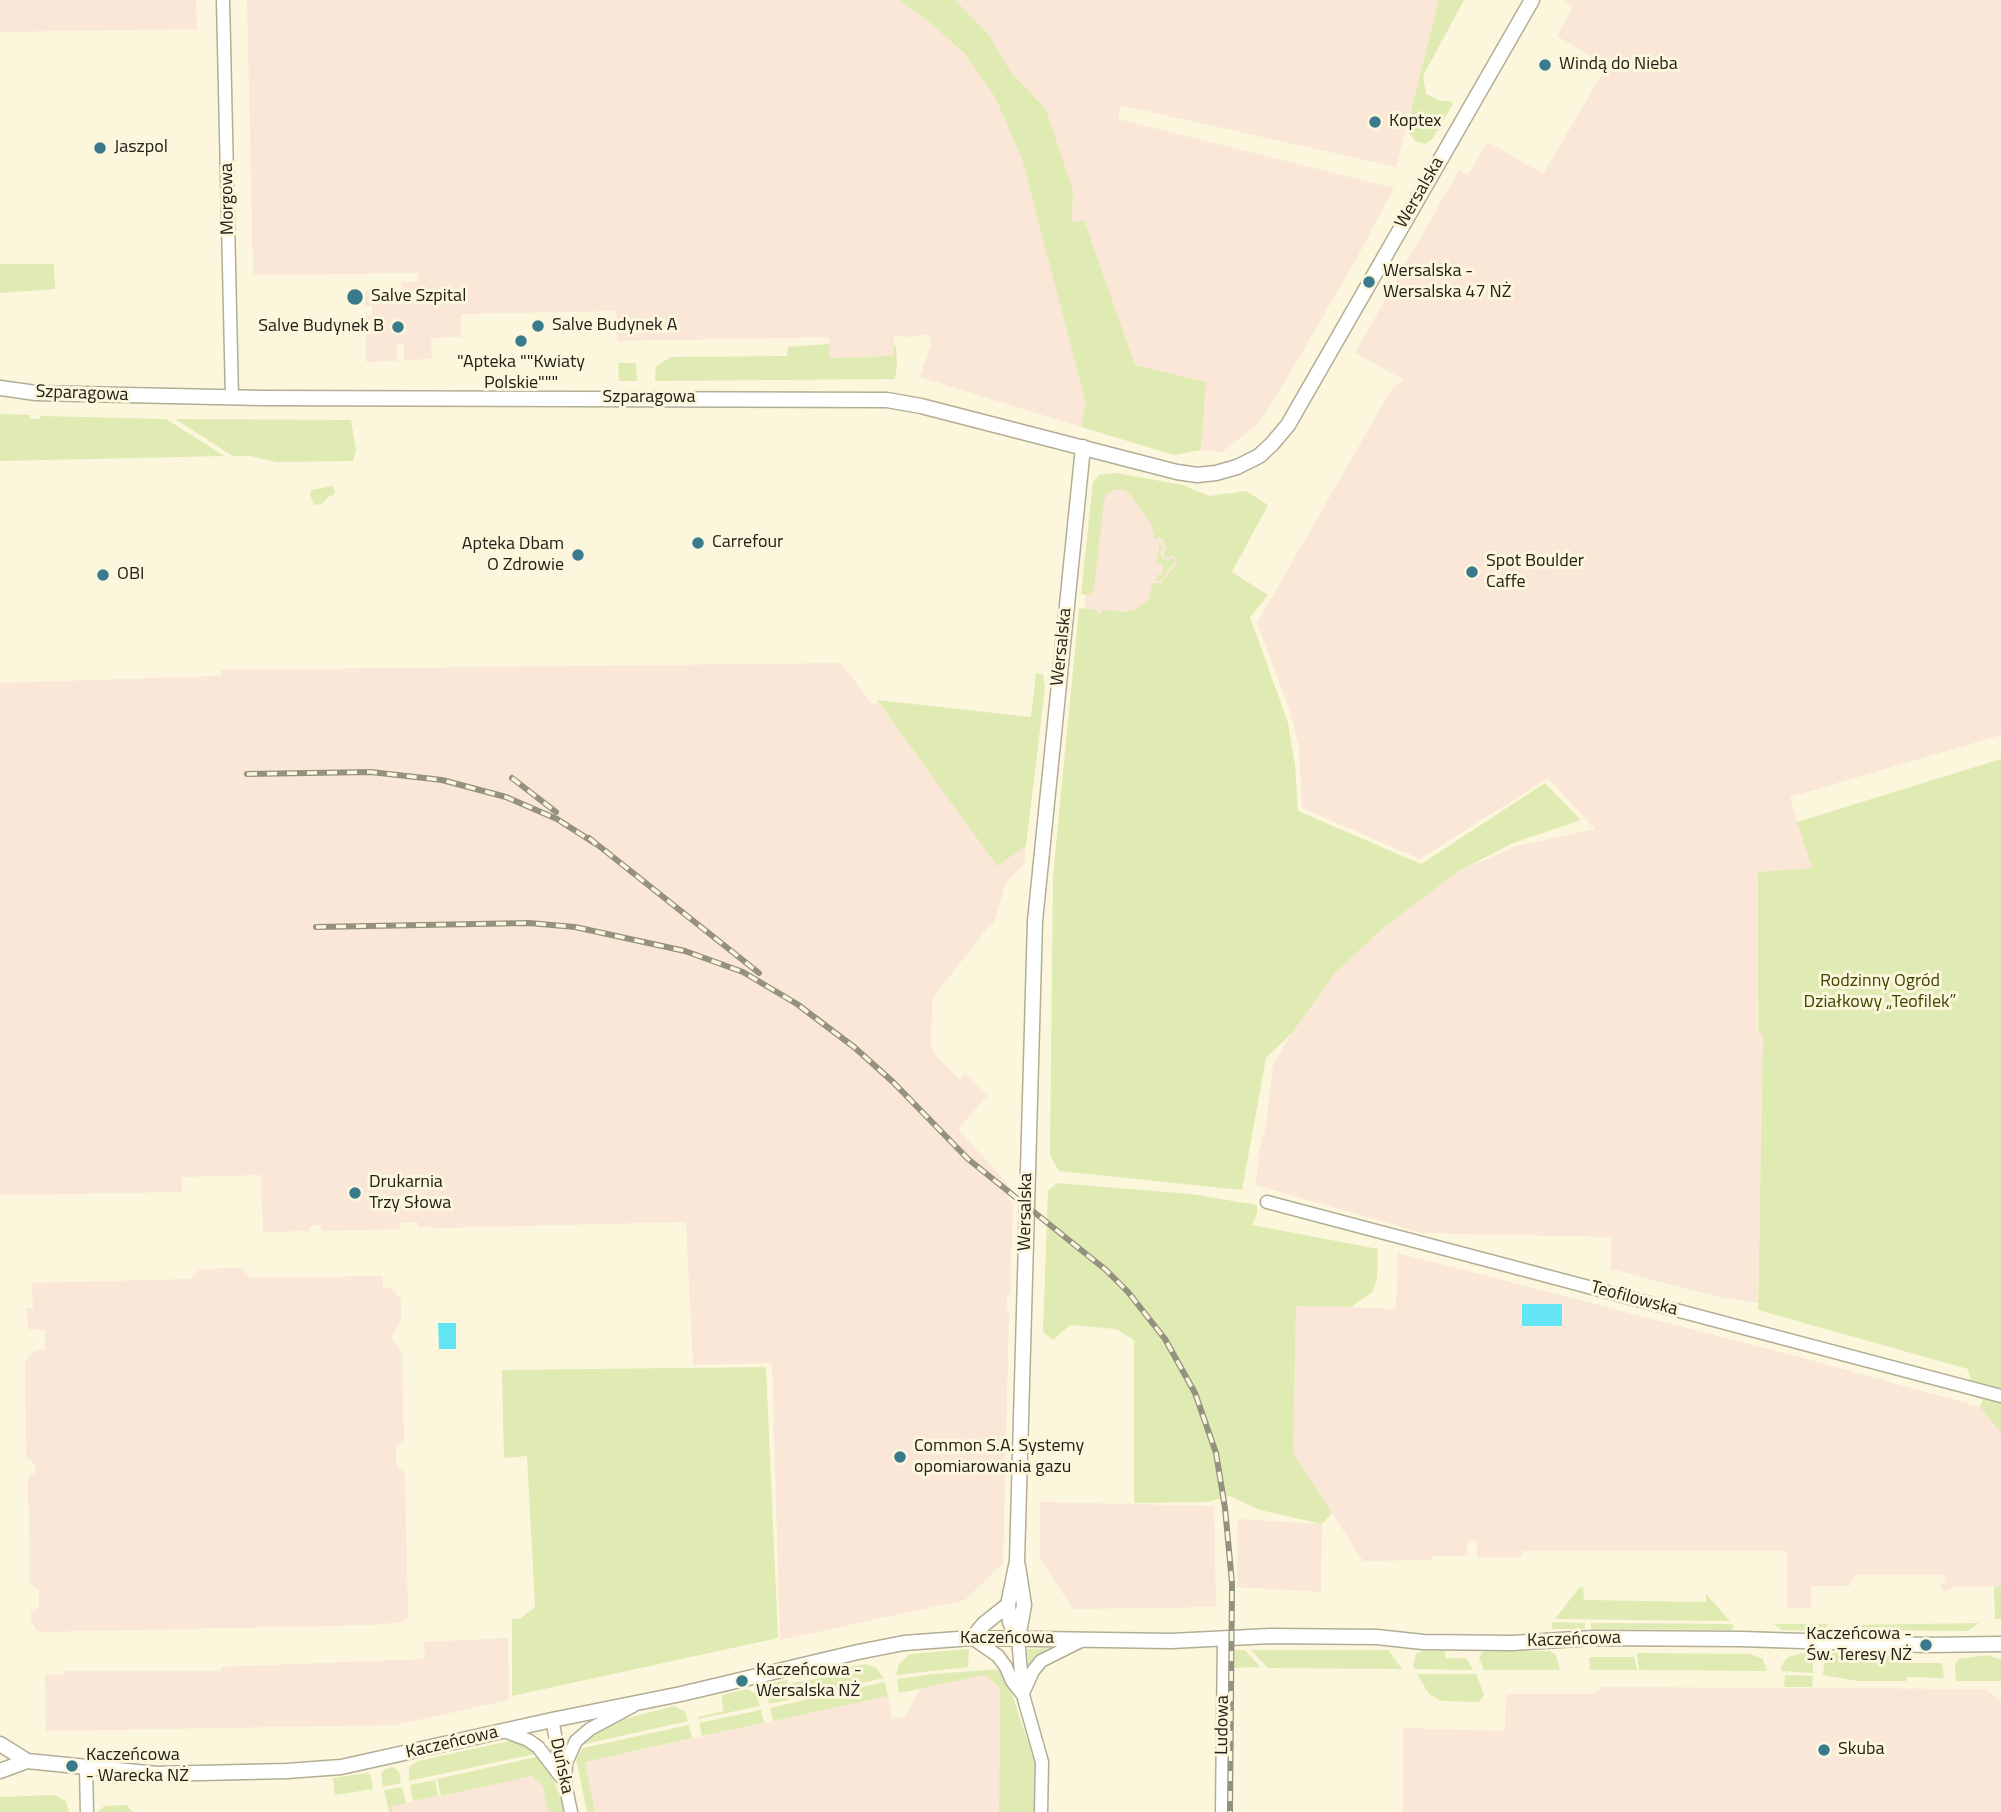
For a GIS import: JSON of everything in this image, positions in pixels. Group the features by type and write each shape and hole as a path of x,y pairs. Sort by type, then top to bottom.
{"street":[{"name":"Morgowa","path":"223,0 232,398"},
{"name":"Wersalska","path":"1018,1638 1010,1622 1008,1605 1017,1561 1036,891 1083,447 1177,472 1206,475 1248,462 1272,444 1288,425 1532,0"},
{"name":"Szparagowa","path":"0,388 36,393 232,398 887,400 1083,447"},
{"name":"Teofilowska","path":"1266,1202 2001,1396"},
{"name":"Wersalska","path":"1017,1561 1024,1605 1018,1638 1023,1695 1042,1762 1041,1812"},
{"path":"972,1638 984,1624 1008,1605"},
{"name":"Kaczeńcowa","path":"0,1771 27,1761 157,1774 321,1769 400,1756 552,1720 634,1705 870,1649 904,1643 972,1638 1084,1640 1377,1637 1423,1642 1512,1643 1580,1639 1741,1639 1839,1643 2001,1644"},
{"name":"Wersalska","path":"972,1638 1002,1661 1023,1695"},
{"name":"Ludowa","path":"1222,1812 1224,1638"},
{"path":"1023,1695 1033,1671 1041,1661 1084,1640"},
{"path":"565,1783 566,1763 576,1741 590,1729 634,1705"},
{"name":"Duńska","path":"552,1720 571,1812"},
{"path":"504,1731 538,1747 565,1783"},
{"name":"Kaczeńcowa","path":"0,1744 27,1761"},
{"path":"86,1767 87,1812"}],"shaded area":[{"path":"0,0 196,0 197,29 0,32"},
{"path":"247,0 899,0 926,19 964,53 995,97 1022,159 1087,405 1081,427 920,377 931,345 930,335 906,338 894,336 894,356 829,358 829,337 617,341 616,311 461,314 461,337 431,338 432,359 404,360 404,344 397,344 397,361 366,362 366,316 372,316 372,306 365,306 365,290 395,290 395,303 402,303 402,282 418,282 418,273 253,275"},
{"path":"955,0 1439,0 1396,167 1120,105 1118,119 1394,188 1353,265 1275,398 1258,424 1222,452 1201,450 1206,382 1135,365 1084,221 1072,223 1073,191 1046,109 1012,74 989,35"},
{"path":"1564,0 2001,0 2001,735 1790,797 1812,868 1758,873 1757,1033 1763,1034 1758,1303 1723,1298 1611,1269 1611,1237 1422,1233 1256,1185 1273,1064 1335,973 1380,931 1457,872 1517,846 1595,829 1548,778 1420,859 1302,808 1299,747 1289,708 1257,623 1386,399 1393,388 1404,380 1355,353 1459,170 1468,175 1488,142 1543,174 1607,66 1557,36 1573,7"},
{"path":"1098,476 1121,480 1183,562 1133,622 1083,619"},
{"path":"841,663 873,705 878,702 997,865 1026,846 1024,865 1006,882 994,923 988,927 932,999 931,1045 934,1054 959,1079 965,1074 988,1095 958,1129 1013,1190 1007,1198 1013,1203 1010,1293 1006,1309 1009,1312 1003,1563 965,1600 780,1640 772,1363 693,1365 686,1222 434,1228 418,1227 418,1222 400,1223 400,1229 323,1231 319,1225 312,1225 308,1231 263,1232 261,1175 182,1177 182,1192 0,1195 0,683 221,676 221,670"},
{"path":"1398,1253 1980,1407 2001,1433 2001,1586 1952,1587 1946,1592 1940,1587 1946,1581 1945,1575 1856,1575 1849,1586 1811,1586 1811,1608 1787,1608 1787,1551 1523,1551 1522,1557 1477,1557 1477,1541 1468,1540 1467,1556 1433,1556 1430,1560 1363,1561 1293,1453 1296,1305 1396,1309"},
{"path":"242,1268 250,1278 383,1276 383,1287 392,1289 401,1300 401,1322 392,1336 402,1356 404,1441 396,1448 396,1464 405,1474 408,1617 401,1622 373,1625 41,1632 35,1629 31,1612 39,1606 39,1589 31,1585 30,1580 28,1481 29,1476 35,1473 35,1464 26,1457 25,1362 33,1352 45,1349 45,1330 28,1329 27,1308 33,1308 32,1283 191,1279 200,1269"},
{"path":"1040,1502 1214,1506 1216,1607 1073,1609 1040,1559"},
{"path":"1238,1519 1322,1524 1321,1592 1237,1587"},
{"path":"508,1638 509,1700 395,1725 46,1731 45,1675 63,1675 63,1671 221,1671 221,1667 425,1659 424,1642"},
{"path":"985,1675 1000,1688 999,1812 595,1812 584,1762 888,1696 892,1719 899,1718 905,1716 921,1688"},
{"path":"1602,1687 1986,1689 2001,1702 2001,1812 1403,1812 1403,1728 1505,1731 1506,1694 1594,1694"},
{"path":"532,1776 543,1787 548,1812 392,1812 391,1806"}],"green space":[{"path":"899,0 955,0 989,35 1012,74 1046,109 1073,191 1072,222 1084,220 1135,365 1206,382 1201,450 1174,455 1081,427 1086,404 1022,159 995,97 964,53 926,19"},
{"path":"1439,0 1464,0 1423,76 1426,94 1440,101 1451,101 1453,104 1433,138 1425,144 1415,141 1407,126"},
{"path":"0,264 54,264 55,289 0,293"},
{"path":"829,344 830,358 893,356 894,345 896,346 895,379 655,381 656,366 671,357 787,356 788,347"},
{"path":"618,363 636,363 637,381 619,381"},
{"path":"0,414 30,415 30,419 39,419 40,416 166,419 224,456 0,461"},
{"path":"175,419 351,420 356,450 353,461 277,462 249,456 233,456"},
{"path":"1116,473 1183,485 1209,496 1246,491 1268,505 1232,572 1268,595 1250,617 1288,723 1295,765 1298,811 1421,864 1545,783 1581,820 1513,843 1457,872 1380,931 1335,973 1292,1033 1266,1058 1242,1190 1059,1171 1050,1156 1053,877 1079,608 1097,610 1097,614 1101,614 1102,610 1124,612 1136,609 1148,600 1153,583 1161,583 1177,563 1174,555 1166,558 1163,555 1166,548 1163,539 1155,539 1151,524 1130,494 1124,490 1113,490 1107,494 1104,501 1094,589 1090,595 1081,594 1093,482 1099,475"},
{"path":"333,486 335,493 322,504 315,505 310,494 312,490"},
{"path":"1160,541 1163,548 1160,553 1162,558 1173,558 1175,561 1157,582 1156,570 1157,575 1162,575 1163,564 1158,563 1156,567"},
{"path":"1036,673 1043,674 1045,687 1026,846 997,866 877,700 1031,717"},
{"name":"Rodzinny Ogród Działkowy „Teofilek”","path":"2001,759 2001,1390 1971,1382 1968,1369 1758,1310 1763,1034 1758,1033 1758,872 1812,868 1797,822"},
{"path":"1057,1183 1190,1194 1257,1205 1257,1214 1252,1225 1378,1249 1377,1280 1372,1292 1351,1307 1296,1306 1293,1453 1332,1513 1322,1524 1260,1510 1230,1496 1207,1502 1134,1503 1134,1340 1116,1329 1070,1325 1053,1340 1043,1332 1048,1191"},
{"path":"766,1367 778,1638 512,1696 512,1619 521,1618 535,1607 527,1456 504,1458 502,1370"},
{"path":"1984,1396 2001,1402 2001,1433 1980,1407"},
{"path":"2001,1586 2001,1619 1995,1619 1994,1587"},
{"path":"1583,1587 1584,1600 1706,1602 1706,1594 1730,1621 1555,1619 1579,1588"},
{"path":"1553,1622 1585,1623 1585,1629 1553,1629"},
{"path":"1591,1623 1732,1624 1734,1627 1731,1630 1591,1629"},
{"path":"1979,1623 1967,1631 1855,1630 1851,1625"},
{"path":"1774,1624 1829,1624 1823,1631 1782,1630"},
{"path":"1056,1648 1029,1670 1027,1649"},
{"path":"969,1649 968,1667 896,1675 899,1664 910,1654"},
{"path":"1235,1650 1245,1650 1260,1667 1234,1668"},
{"path":"1251,1650 1388,1650 1402,1669 1268,1668"},
{"path":"1423,1651 1445,1651 1445,1658 1466,1658 1473,1670 1415,1669 1413,1665 1416,1654"},
{"path":"1483,1651 1550,1651 1556,1655 1560,1670 1484,1670 1479,1658"},
{"path":"1637,1653 1750,1654 1763,1659 1767,1671 1639,1670"},
{"path":"1803,1653 1812,1654 1813,1673 1781,1671 1788,1657"},
{"path":"1825,1653 1878,1654 1903,1659 1904,1663 1942,1663 1944,1678 1907,1677 1906,1681 1858,1681 1823,1675"},
{"path":"1989,1655 2001,1660 2001,1681 1956,1681 1955,1664 1959,1659"},
{"path":"1589,1657 1634,1657 1637,1670 1590,1670"},
{"path":"866,1664 876,1668 884,1678 795,1698 792,1683 849,1673 848,1667"},
{"path":"1002,1669 1037,1769 1038,1812 999,1812 1000,1688 985,1675 899,1693 897,1679"},
{"path":"1417,1674 1476,1674 1484,1695 1479,1702 1442,1701 1429,1694"},
{"path":"1785,1675 1813,1676 1812,1687 1784,1687"},
{"path":"787,1680 791,1699 769,1704 767,1694 772,1683"},
{"path":"885,1682 888,1696 773,1721 770,1708"},
{"path":"747,1689 756,1694 760,1706 698,1719 723,1711 722,1695"},
{"path":"674,1706 685,1712 688,1721 576,1746 582,1739 617,1721"},
{"path":"761,1710 764,1723 702,1736 699,1723"},
{"path":"689,1725 692,1738 585,1762 595,1812 587,1812 576,1759 583,1748"},
{"path":"518,1741 539,1753 409,1781 409,1767 418,1761"},
{"path":"541,1756 555,1783 565,1812 548,1812 543,1787 532,1776 441,1796 437,1779"},
{"path":"393,1767 399,1771 401,1783 383,1787 381,1774 385,1769"},
{"path":"368,1773 373,1789 335,1795 333,1778"},
{"path":"435,1780 438,1796 413,1801 410,1785"},
{"path":"402,1787 406,1803 392,1806 392,1812 389,1812 384,1790"},
{"path":"54,1795 66,1801 69,1812 0,1812 0,1797"},
{"path":"127,1805 133,1812 98,1812 104,1806"}],"water":[{"path":"1522,1304 1562,1304 1562,1326 1522,1326"},
{"path":"438,1323 456,1323 456,1349 439,1349"}],"railway":[{"path":"247,774 371,772 442,780 506,797 557,819 596,844"},
{"path":"512,778 556,812"},
{"path":"589,838 759,973"},
{"path":"316,927 529,923 575,927 685,951 743,972 797,1004 854,1047 893,1082 968,1159 1106,1270 1128,1292 1165,1339 1195,1393 1216,1453 1225,1508 1232,1583 1230,1812"}],"place":[{"name":"Windą do Nieba","path":"1545,65"},
{"name":"Koptex","path":"1375,122"},
{"name":"Jaszpol","path":"100,148"},
{"name":"Wersalska - Wersalska 47 NŻ","path":"1369,282"},
{"name":"Salve Szpital","path":"355,297"},
{"name":"Salve Budynek A","path":"538,326"},
{"name":"Salve Budynek B","path":"398,327"},
{"name":"\"Apteka \"\"Kwiaty Polskie\"\"\"","path":"521,341"},
{"name":"Carrefour","path":"698,543"},
{"name":"Apteka Dbam O Zdrowie","path":"578,555"},
{"name":"Spot Boulder Caffe","path":"1472,572"},
{"name":"OBI","path":"103,575"},
{"name":"Drukarnia Trzy Słowa","path":"355,1193"},
{"name":"Common S.A. Systemy opomiarowania gazu","path":"900,1457"},
{"name":"Kaczeńcowa - Św. Teresy NŻ","path":"1926,1645"},
{"name":"Kaczeńcowa - Wersalska NŻ","path":"742,1681"},
{"name":"Skuba","path":"1824,1750"},
{"name":"Kaczeńcowa - Warecka NŻ","path":"72,1766"}]}
